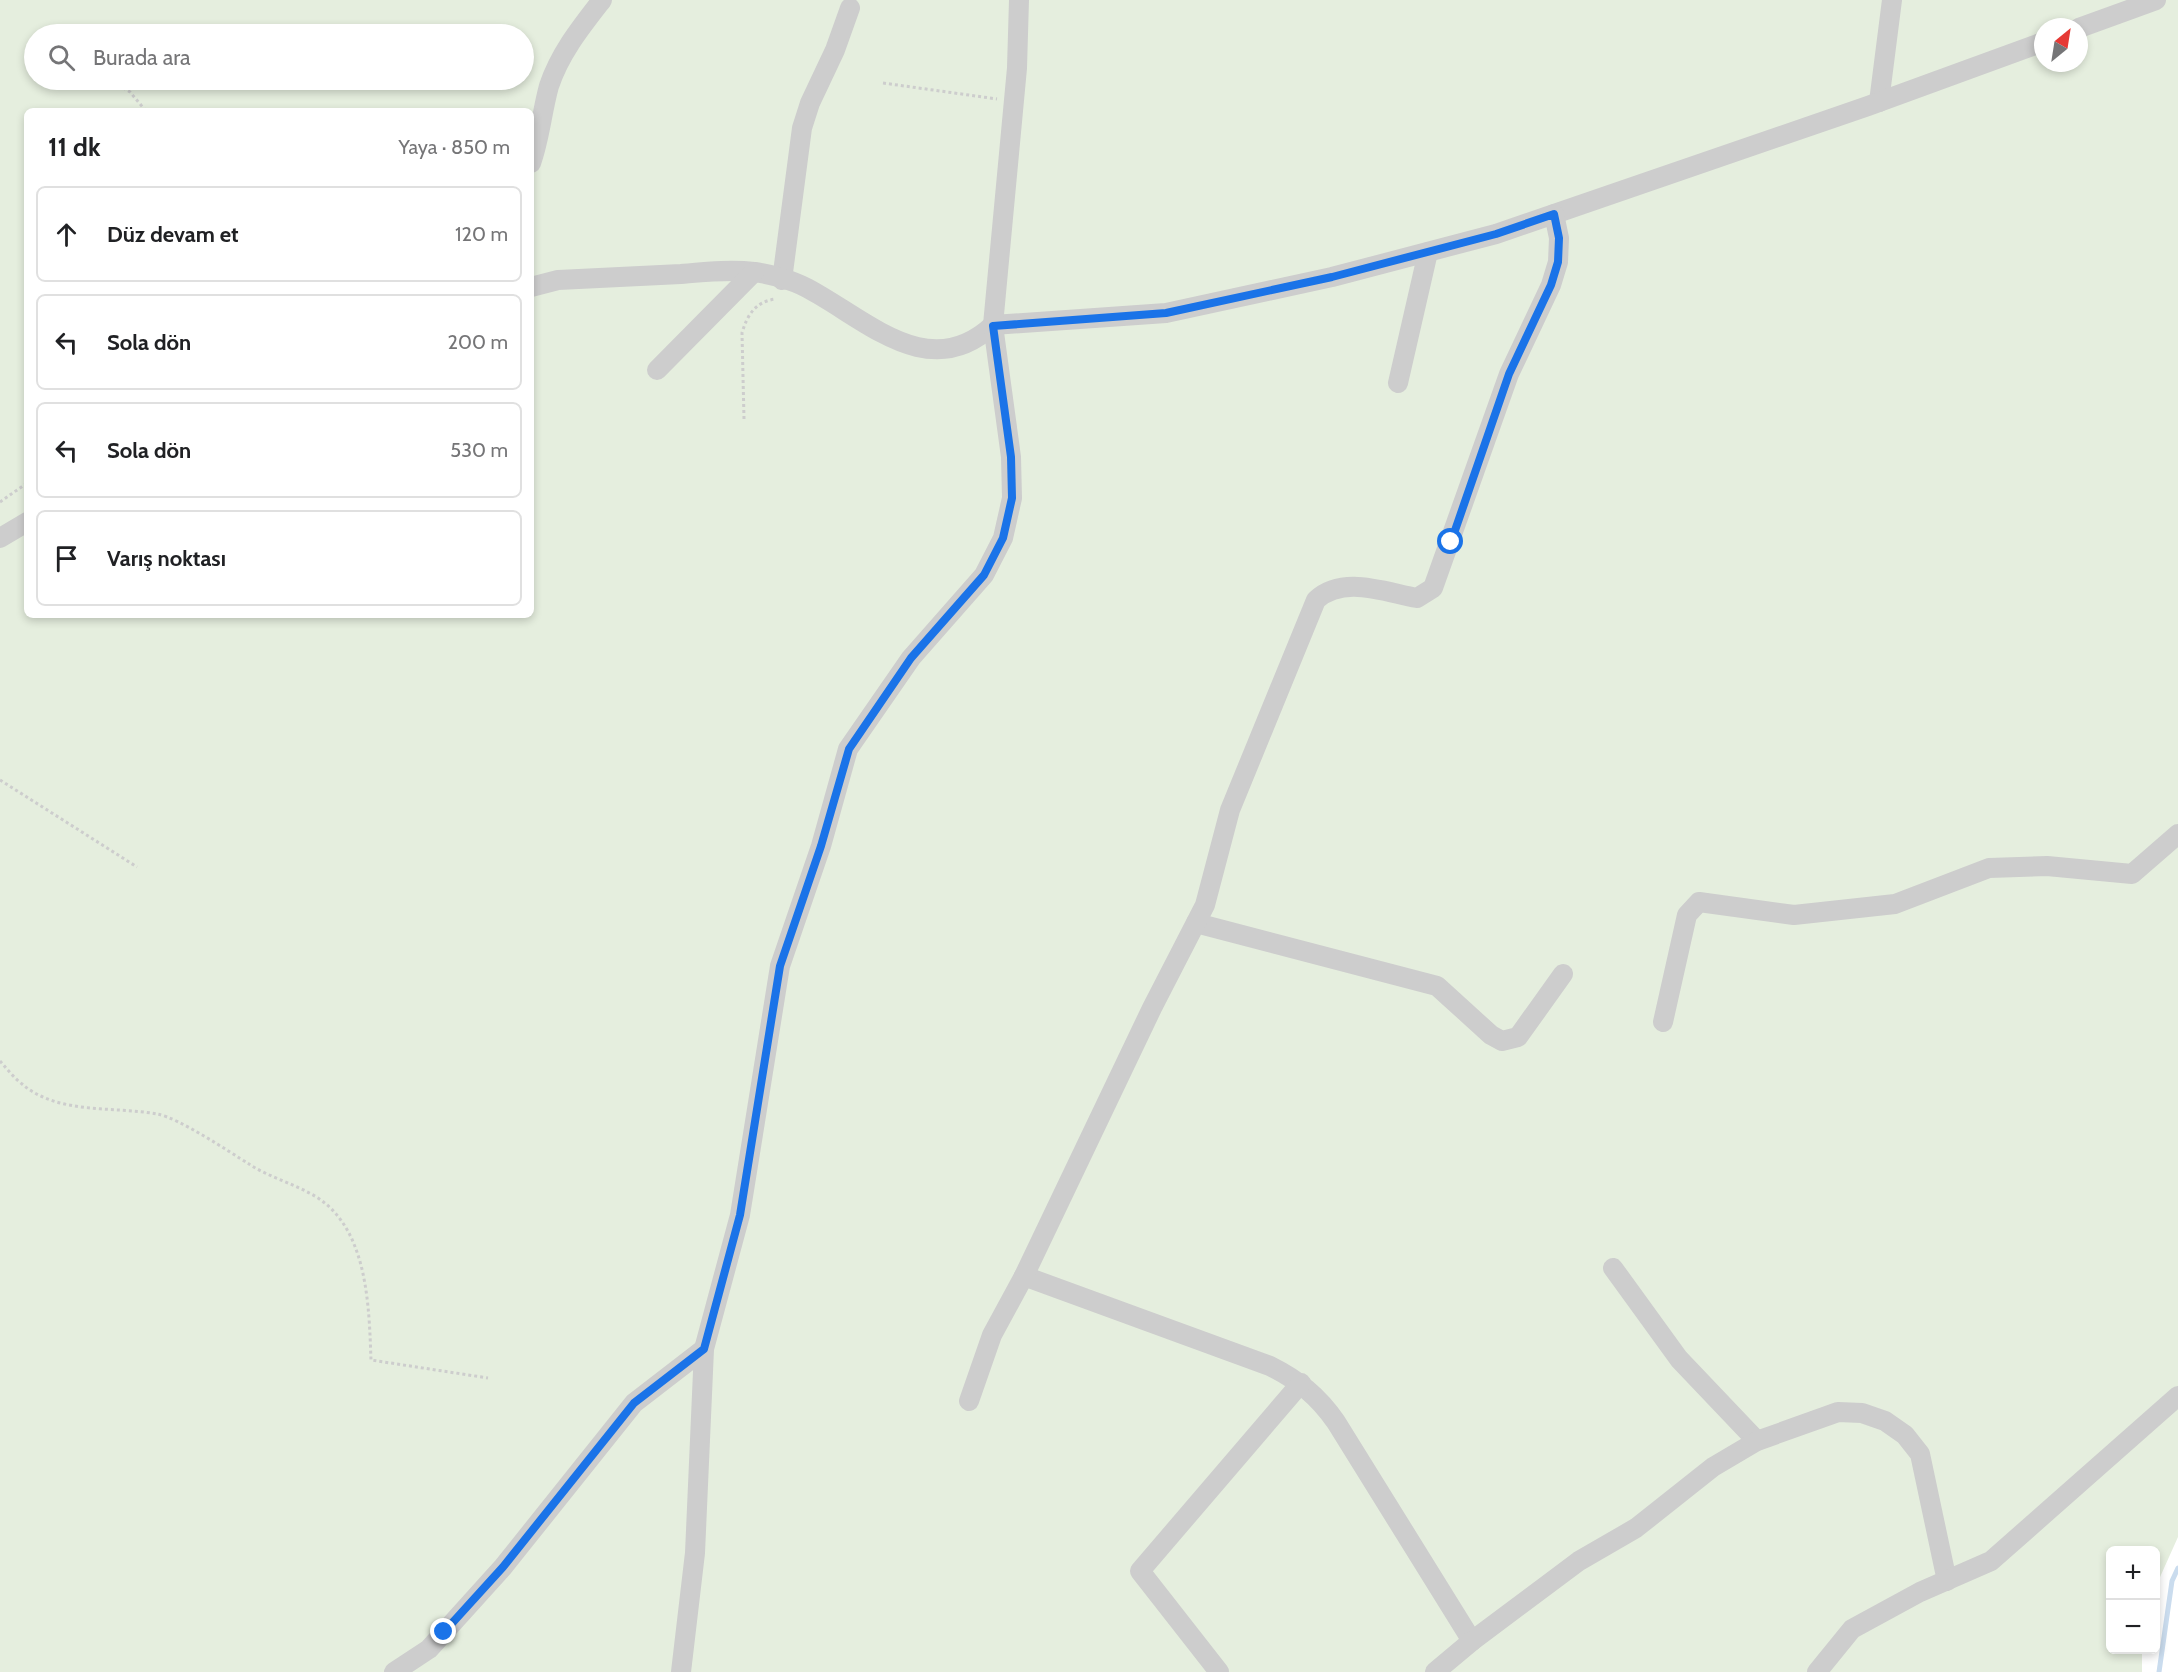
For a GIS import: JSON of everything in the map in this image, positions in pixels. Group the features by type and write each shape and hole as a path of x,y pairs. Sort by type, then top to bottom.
{"street":[{"path":"534,151 549,89 559,61 573,37 602,0"},
{"path":"681,1672 695,1553 704,1349 740,1215 780,966 821,846 849,749 911,658 984,575 1003,538 1012,498 1011,457 993,326 1014,101 1019,0"},
{"path":"1880,102 1892,0"},
{"path":"2088,25 2156,0"},
{"path":"780,289 802,128 810,103 835,50 849,8"},
{"path":"534,286 558,280 754,272 780,289 805,287 850,315 922,350 942,351 961,348 979,339 993,326 1166,313 1332,277 1496,234 1880,102 2034,45"},
{"path":"969,1401 992,1335 1024,1276 1152,1008 1205,905 1230,810 1316,600 1325,592 1342,586 1417,598 1433,588 1509,374 1551,285 1558,262 1559,238 1554,214"},
{"path":"1398,383 1428,252"},
{"path":"657,370 754,272"},
{"path":"0,538 24,524"},
{"path":"1663,1022 1688,915 1699,902 1794,915 1895,904 1989,868 2048,866 2132,874 2178,834"},
{"path":"1196,923 1437,986 1491,1035 1502,1041 1518,1037 1563,974"},
{"path":"1613,1268 1679,1359 1757,1441"},
{"path":"1024,1276 1270,1366 1301,1383 1326,1407 1336,1422 1472,1641"},
{"path":"394,1672 429,1649 503,1567 634,1403 704,1349"},
{"path":"1220,1672 1140,1571 1301,1383"},
{"path":"1817,1672 1852,1629 1920,1592 1991,1561 2178,1396"},
{"path":"1436,1672 1472,1641 1579,1561 1636,1528 1713,1467 1757,1441 1838,1412 1862,1413 1885,1421 1905,1435 1920,1454 1947,1581"}],"path":[{"path":"883,83 1014,101"},
{"path":"127,90 143,108"},
{"path":"744,419 742,333 745,321 759,304 780,289"},
{"path":"0,502 24,485"},
{"path":"0,780 137,867"},
{"path":"0,1061 22,1085 41,1097 62,1104 160,1114 212,1140 262,1173 317,1198 335,1212 349,1231 369,1294 371,1360 489,1378"}],"green space":[{"path":"0,0 2178,0 2178,1537 2160,1577 2160,1546 2106,1546 2106,1654 2142,1654 2142,1672 0,1672"}],"waterway":[{"path":"2159,1672 2172,1581 2178,1568"}],"route":[{"path":"444,1632 503,1567 634,1403 704,1349 740,1215 780,966 821,846 849,749 911,658 984,575 1003,538 1012,498 1011,457 993,326 1166,313 1332,277 1496,234 1554,214 1559,238 1558,262 1551,285 1509,374 1451,542"}]}
